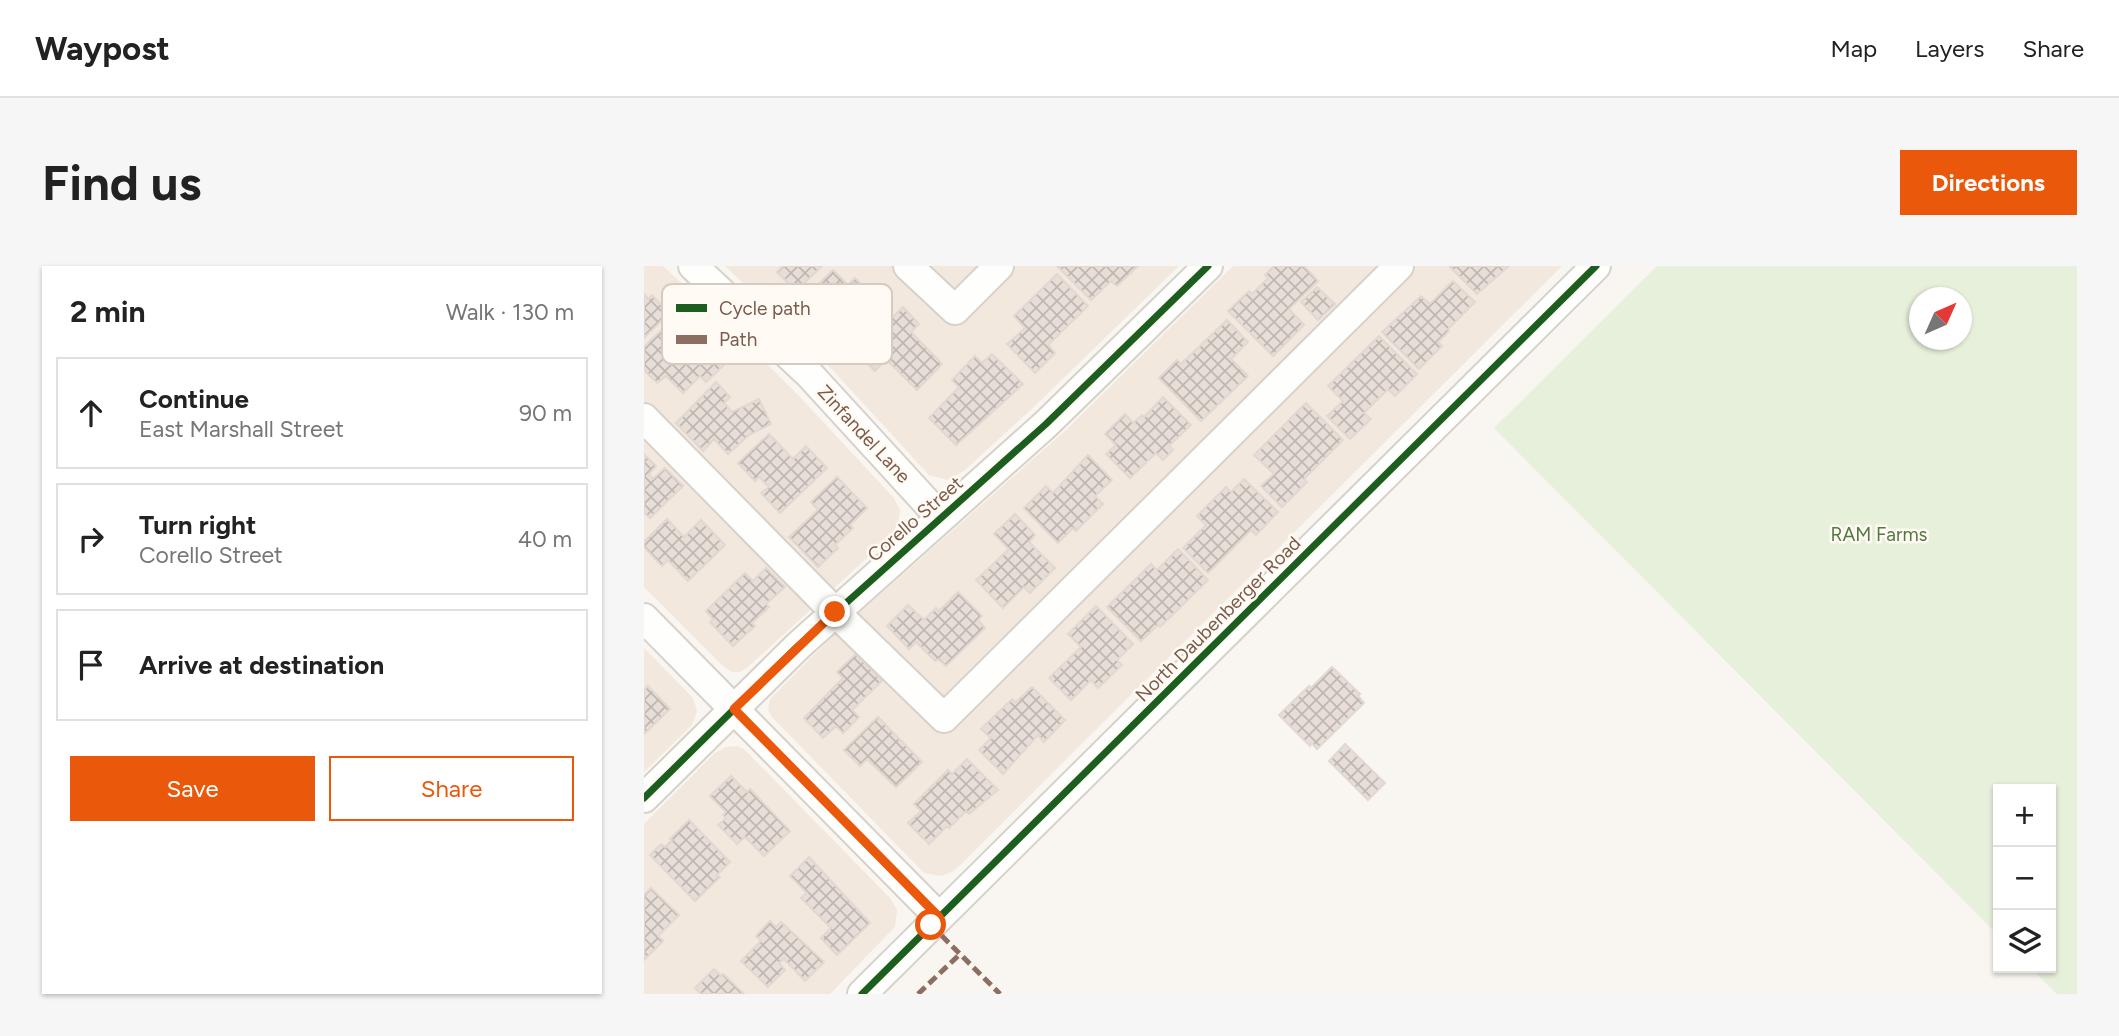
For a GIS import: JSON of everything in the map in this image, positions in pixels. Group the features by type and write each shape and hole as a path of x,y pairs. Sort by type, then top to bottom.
{"street":[{"name":"Zinfandel Lane","path":"693,266 712,284"},
{"path":"908,266 955,310 999,266"},
{"name":"Corello Street","path":"644,798 835,612 1046,424 1208,266"},
{"path":"644,418 835,612 944,718 1399,266"},
{"name":"North Daubenberger Road","path":"862,994 1596,266"},
{"name":"Zinfandel Lane","path":"798,364 940,517"},
{"path":"644,618 939,917"}],"shaded area":[{"path":"644,266 663,266 682,284 662,284 662,364 767,364 893,497 900,510 898,524 890,537 740,672 732,672 724,667 644,587"},
{"path":"725,266 1179,266 1037,404 964,471 947,480 929,475 827,364 892,364 892,284 744,284"},
{"path":"1233,266 1562,266 954,871 942,876 924,873 772,717 768,710 770,699 832,637 1066,430"},
{"path":"644,648 693,698 697,711 692,725 644,772"},
{"path":"737,746 744,749 891,899 897,910 895,927 830,994 644,994 644,824 715,753 726,747"}],"green space":[{"name":"RAM Farms","path":"1657,266 2077,266 2077,994 2057,994 2036,973 2056,973 2056,784 1993,784 1993,930 1494,428"}],"building":[{"path":"783,266 822,266 803,284 789,284 777,272"},
{"path":"1057,266 1138,266 1117,286 1111,281 1091,300"},
{"path":"1274,266 1304,266 1318,281 1289,309 1304,325 1273,356 1228,311 1249,291 1252,294 1268,278 1265,275"},
{"path":"1450,266 1509,266 1477,294 1450,267"},
{"path":"833,270 847,284 819,284"},
{"path":"1057,274 1088,306 1048,345 1055,353 1035,373 1007,344 1025,328 1014,316"},
{"path":"855,278 861,284 849,284"},
{"path":"1453,281 1475,302 1448,329 1438,342 1442,346 1419,369 1382,332 1421,296 1430,304"},
{"path":"1317,287 1335,304 1318,320 1301,302"},
{"path":"644,294 649,299 652,295 662,306 662,320 644,338"},
{"path":"903,307 919,324 911,332 942,364 917,390 891,364 892,318"},
{"path":"1227,320 1248,342 1231,359 1248,376 1201,421 1159,378 1177,360 1181,364"},
{"path":"662,330 662,364 725,364 706,382 700,376 683,393 666,376 657,383 644,370 644,347"},
{"path":"1379,336 1417,374 1395,396 1388,389 1364,413 1371,419 1350,439 1327,416 1343,401 1328,386"},
{"path":"992,354 1023,384 956,445 929,418 959,387 952,380 975,356 982,363"},
{"path":"868,364 881,364 875,371"},
{"path":"716,382 730,397 724,403 732,412 759,399 771,424 749,435 728,454 714,439 703,451 676,423"},
{"path":"1163,397 1191,425 1169,446 1173,450 1163,460 1156,453 1130,478 1106,454 1116,445 1105,434 1125,414 1133,423 1142,415 1144,417"},
{"path":"1306,403 1343,440 1304,479 1307,482 1282,507 1261,486 1274,474 1254,455"},
{"path":"769,434 793,459 806,446 827,468 780,513 761,493 769,487 759,477 755,481 738,463"},
{"path":"644,454 656,466 649,474 653,479 665,468 683,486 650,518 644,513"},
{"path":"1088,455 1112,480 1095,496 1103,504 1076,531 1073,528 1058,543 1024,508 1046,486 1053,493"},
{"path":"837,477 867,508 850,525 853,528 835,545 838,548 818,567 789,537 818,510 811,502"},
{"path":"1244,479 1278,512 1256,535 1251,530 1208,573 1183,548 1206,525 1197,516 1226,487 1231,492"},
{"path":"1015,514 1035,535 1029,542 1055,568 1030,593 1024,587 1003,608 976,580 1009,549 994,534"},
{"path":"667,519 684,537 701,520 725,545 688,581 668,560 662,566 644,547 644,542"},
{"path":"1178,549 1208,580 1160,627 1158,625 1141,641 1107,607 1151,564 1157,570"},
{"path":"766,568 785,587 766,604 769,607 752,623 755,626 733,646 710,622 713,619 706,611 745,573 753,581"},
{"path":"958,592 982,616 978,620 985,628 946,666 938,659 935,661 916,642 909,649 887,626 908,605 924,620 936,608 939,611"},
{"path":"1096,606 1133,644 1117,660 1122,665 1098,688 1091,680 1071,700 1049,678 1081,647 1068,634"},
{"path":"856,654 882,681 852,710 859,717 843,733 836,726 823,738 804,718 843,678 837,672"},
{"path":"1332,667 1360,694 1358,696 1364,703 1317,749 1312,743 1310,746 1279,715"},
{"path":"648,686 670,709 644,734 644,690"},
{"path":"1032,687 1065,720 1044,742 1038,735 1003,774 979,750 991,738 981,729 1012,699 1016,702"},
{"path":"878,717 922,762 896,787 867,759 860,766 844,750"},
{"path":"1345,744 1385,783 1368,800 1329,761"},
{"path":"967,759 998,790 969,814 966,811 929,844 908,823 921,811 914,804 948,770 952,774"},
{"path":"731,776 747,792 750,789 790,831 764,856 745,837 737,844 718,825 726,818 723,815 726,812 710,796"},
{"path":"689,820 730,862 717,875 720,877 695,901 650,855 661,844 665,847"},
{"path":"809,857 870,923 837,955 821,938 831,928 801,898 807,893 790,876"},
{"path":"651,888 679,915 658,936 663,941 644,960 644,895"},
{"path":"770,921 776,927 781,922 824,962 805,981 784,959 779,963 785,970 768,987 741,961 761,941 756,936"},
{"path":"714,969 744,994 701,994 695,988"}],"marked path":[{"path":"931,925 1000,994"},
{"path":"918,994 960,954"}],"cycle path":[{"path":"644,798 798,646 1046,424 1208,266"},
{"path":"862,994 1596,266"}],"route":[{"path":"835,612 734,709 939,917 931,925"}]}
